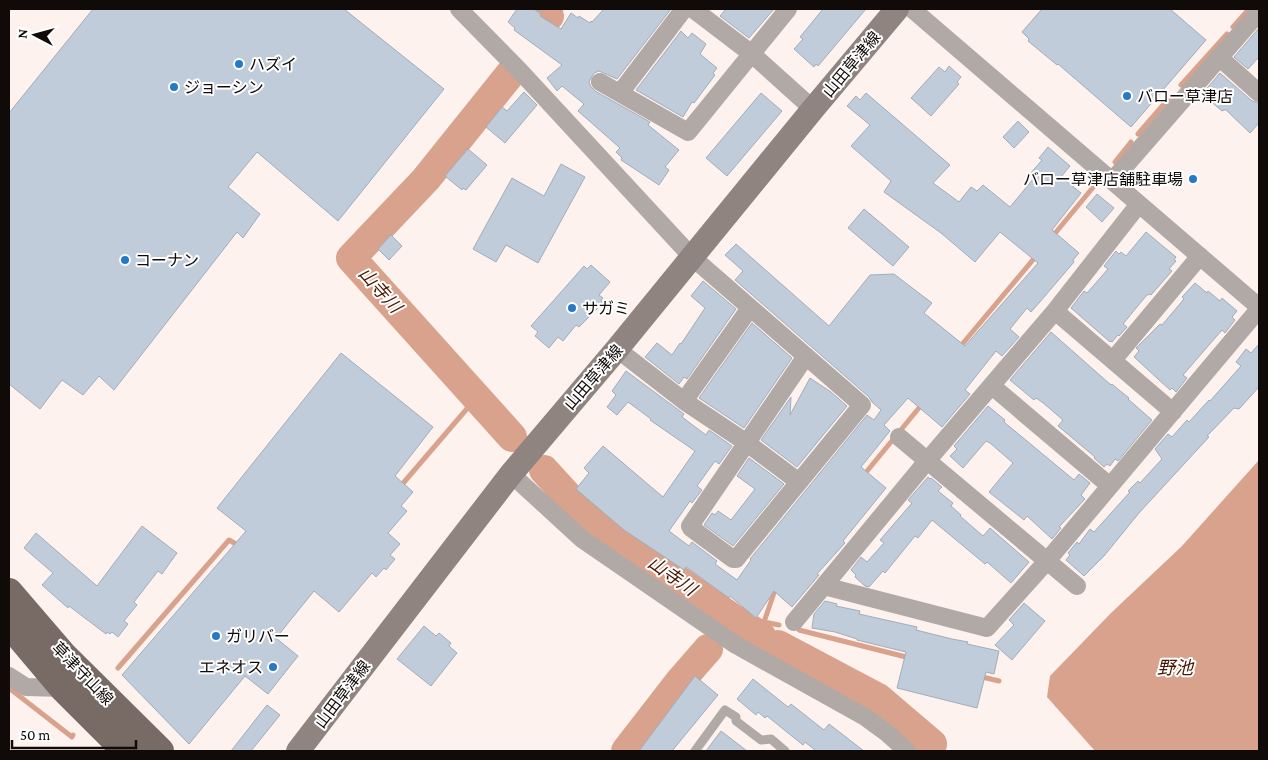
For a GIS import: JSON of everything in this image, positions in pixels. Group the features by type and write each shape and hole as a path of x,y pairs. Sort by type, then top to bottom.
{"main road":[{"name":"山田草津線","path":"298,751 511,474 618,349 813,108 897,9"},
{"name":"草津守山線","path":"9,592 64,656 160,751"},
{"name":"草津守山線","path":"9,624 63,688 126,751"}],"street":[{"path":"459,9 692,257 750,308 806,356 862,405 736,559 733,559 690,526 806,356"},
{"path":"620,93 684,9"},
{"path":"693,9 752,54 813,108"},
{"path":"600,82 688,132 788,9"},
{"path":"824,586 987,628 1047,561 1259,308 912,9"},
{"path":"1112,181 1259,12"},
{"path":"1219,57 1259,93"},
{"path":"794,622 927,461 1055,311 1140,204"},
{"path":"1113,360 1200,256"},
{"path":"684,401 750,308"},
{"path":"1055,311 1173,412"},
{"path":"618,349 684,401 747,443 799,482"},
{"path":"992,386 1110,486"},
{"path":"899,437 1077,586"},
{"path":"511,474 582,538 736,645 865,717 907,751"},
{"path":"9,676 26,687 63,688"}],"lane":[{"path":"695,751 726,710 736,717 736,721 761,740 771,739 786,751"}],"shaded area":[{"name":"野池","path":"1259,460 1259,751 1095,751 1047,697 1050,676 1111,613 1182,546"}],"building":[{"path":"93,9 344,9 444,89 338,221 257,152 228,187 260,214 243,238 237,232 114,390 99,376 83,395 62,380 40,409 9,384 9,113"},
{"path":"517,9 534,9 541,14 540,16 561,29 571,13 590,23 604,9 671,9 617,79 599,71 594,73 589,82 595,91 650,122 648,125 679,150 665,167 669,170 659,185 621,160 622,158 616,152 620,148 578,111 584,104 562,86 557,91 547,78 562,65 514,30 515,28 508,22"},
{"path":"726,9 774,9 749,38 720,16"},
{"path":"823,9 866,9 818,66 816,64 814,67 794,49 803,39 800,37"},
{"name":"バロー草津店","path":"1042,9 1170,9 1206,40 1131,127 1058,64 1028,41 1029,39 1022,32"},
{"path":"1259,28 1259,57 1248,69 1234,57"},
{"path":"681,31 688,38 692,33 706,44 700,54 717,68 713,73 715,75 694,103 692,102 683,117 636,90"},
{"path":"949,66 961,77 957,82 959,84 931,116 911,98 939,67 945,72"},
{"path":"1220,73 1252,101 1259,103 1259,123 1250,133 1226,110 1222,111 1202,94"},
{"path":"524,92 537,105 505,143 486,127 502,107 507,111"},
{"path":"761,93 782,111 727,176 706,158"},
{"path":"866,93 950,165 933,183 959,202 971,187 977,191 983,185 1010,207 1034,178 1030,174 1042,160 1039,158 1048,147 1070,166 1061,177 1081,193 1052,230 1079,253 1073,260 1074,262 1031,312 1027,308 1010,329 1019,337 1002,356 996,351 965,390 970,394 942,427 908,398 884,425 890,431 861,467 886,488 843,541 845,543 817,574 819,575 792,607 774,591 756,618 730,596 729,598 686,567 684,570 624,530 576,489 589,473 584,468 603,446 663,497 695,451 650,420 628,402 617,415 607,407 616,395 612,391 626,371 684,414 682,417 706,435 709,430 732,446 719,464 715,461 697,486 702,490 692,503 690,501 669,531 689,546 692,542 717,561 715,564 737,580 750,559 867,415 874,420 881,410 869,397 735,280 743,271 725,255 736,244 829,326 870,275 894,274 932,303 924,313 965,346 1038,263 1000,232 975,262 941,233 884,192 891,181 851,146 870,125 847,106 856,96 860,100"},
{"path":"1018,121 1029,132 1014,148 1003,137"},
{"path":"468,149 487,165 466,190 463,188 462,190 445,176"},
{"path":"561,164 585,177 538,263 506,245 496,262 473,249 512,178 544,196"},
{"path":"1097,194 1114,208 1102,222 1086,207"},
{"path":"864,209 909,247 893,266 848,228"},
{"path":"1146,232 1176,257 1174,260 1176,261 1169,269 1172,271 1151,295 1146,296 1123,324 1127,327 1110,342 1071,308 1084,291 1087,293 1108,269 1104,266 1116,251 1126,256"},
{"path":"391,235 402,246 389,260 378,249"},
{"name":"サガミ","path":"591,265 610,282 599,295 603,298 601,301 603,303 579,327 576,325 563,341 558,337 549,348 535,336 538,332 531,326 584,266 587,269"},
{"path":"703,281 736,309 687,379 684,377 679,384 645,357 657,343 672,355 681,344 705,308 691,296"},
{"path":"1195,283 1220,301 1222,298 1237,311 1232,317 1235,320 1225,333 1222,330 1183,375 1187,378 1176,392 1172,388 1170,390 1134,357 1139,351 1136,348 1160,324 1162,325 1184,299 1182,297"},
{"path":"752,323 792,358 744,428 699,398"},
{"path":"1051,332 1152,420 1118,461 1115,459 1110,466 1107,464 1104,467 1058,426 1063,420 1042,402 1036,398 1034,400 1010,380"},
{"path":"1259,344 1259,387 1239,409 1234,408 1207,436 1209,437 1084,576 1066,560 1070,555 1068,553 1077,542 1079,544 1090,529 1094,532 1130,492 1128,491 1138,481 1140,483 1162,459 1155,449 1168,434 1172,437 1187,420 1189,422 1241,366 1236,362 1246,349 1251,353"},
{"path":"341,353 433,427 395,476 413,492 401,506 407,511 388,533 400,544 390,555 395,559 386,570 384,568 376,577 372,573 339,612 314,591 276,638 298,656 268,694 245,676 189,744 122,675 246,531 217,508"},
{"path":"810,378 831,392 847,406 797,467 761,440 791,397 790,415"},
{"path":"988,406 1005,420 1004,422 1074,480 1079,474 1090,483 1081,495 1085,499 1059,527 1061,528 1052,539 1027,516 1024,520 989,492 1013,463 990,443 986,441 963,468 950,456 957,449 954,446"},
{"path":"749,458 784,484 733,546 704,525 712,513 715,515 718,511 731,520 755,489 737,476"},
{"path":"928,477 942,487 938,491 953,503 951,506 960,516 983,536 990,528 1029,562 1011,583 932,520 918,538 915,536 885,573 883,571 869,587 865,586 855,577 856,575 851,570 861,557 867,562 884,543 880,540 912,503 908,500"},
{"path":"142,526 177,553 162,574 158,571 134,602 137,605 124,621 128,624 118,637 112,632 110,634 107,632 106,634 69,606 68,608 42,585 53,573 24,548 36,533 97,586"},
{"path":"825,601 837,604 836,606 860,611 859,614 917,627 916,630 999,651 994,674 986,672 977,708 897,688 906,652 857,640 835,632 812,628 814,614"},
{"path":"1024,603 1045,621 1012,660 995,645 1014,625 1009,620"},
{"path":"424,626 436,636 439,633 451,643 449,646 457,653 431,686 397,659"},
{"path":"695,676 718,695 672,751 639,751"},
{"path":"753,679 788,707 791,704 824,730 829,724 864,751 816,751 805,742 803,745 767,716 765,718 758,712 756,715 737,699"},
{"path":"267,705 280,715 251,751 231,751"},
{"path":"721,731 747,751 706,751"}],"waterway":[{"name":"山寺川","path":"544,9 549,16"},
{"path":"1233,27 1249,9"},
{"path":"1181,85 1227,34"},
{"name":"山寺川","path":"511,73 426,179 351,258 512,437"},
{"path":"1138,134 1170,97"},
{"path":"1115,162 1131,142"},
{"path":"1052,237 1095,185"},
{"path":"959,348 1037,255"},
{"path":"399,488 477,397"},
{"path":"863,476 923,403"},
{"name":"山寺川","path":"544,470 586,516 735,620 761,636"},
{"path":"118,668 229,540 241,547"},
{"path":"757,634 764,622 776,587"},
{"path":"764,622 779,625"},
{"path":"799,630 910,658"},
{"path":"778,645 878,698 932,744"},
{"name":"山寺川","path":"626,751 681,680 708,649"},
{"path":"978,676 999,681"},
{"path":"9,688 72,737 73,735"}],"place":[{"name":"ハズイ","path":"239,64"},
{"name":"ジョーシン","path":"174,87"},
{"name":"バロー草津店","path":"1127,96"},
{"name":"バロー草津店舗駐車場","path":"1193,179"},
{"name":"コーナン","path":"125,260"},
{"name":"サガミ","path":"572,308"},
{"name":"ガリバー","path":"216,636"},
{"name":"エネオス","path":"273,667"}]}
